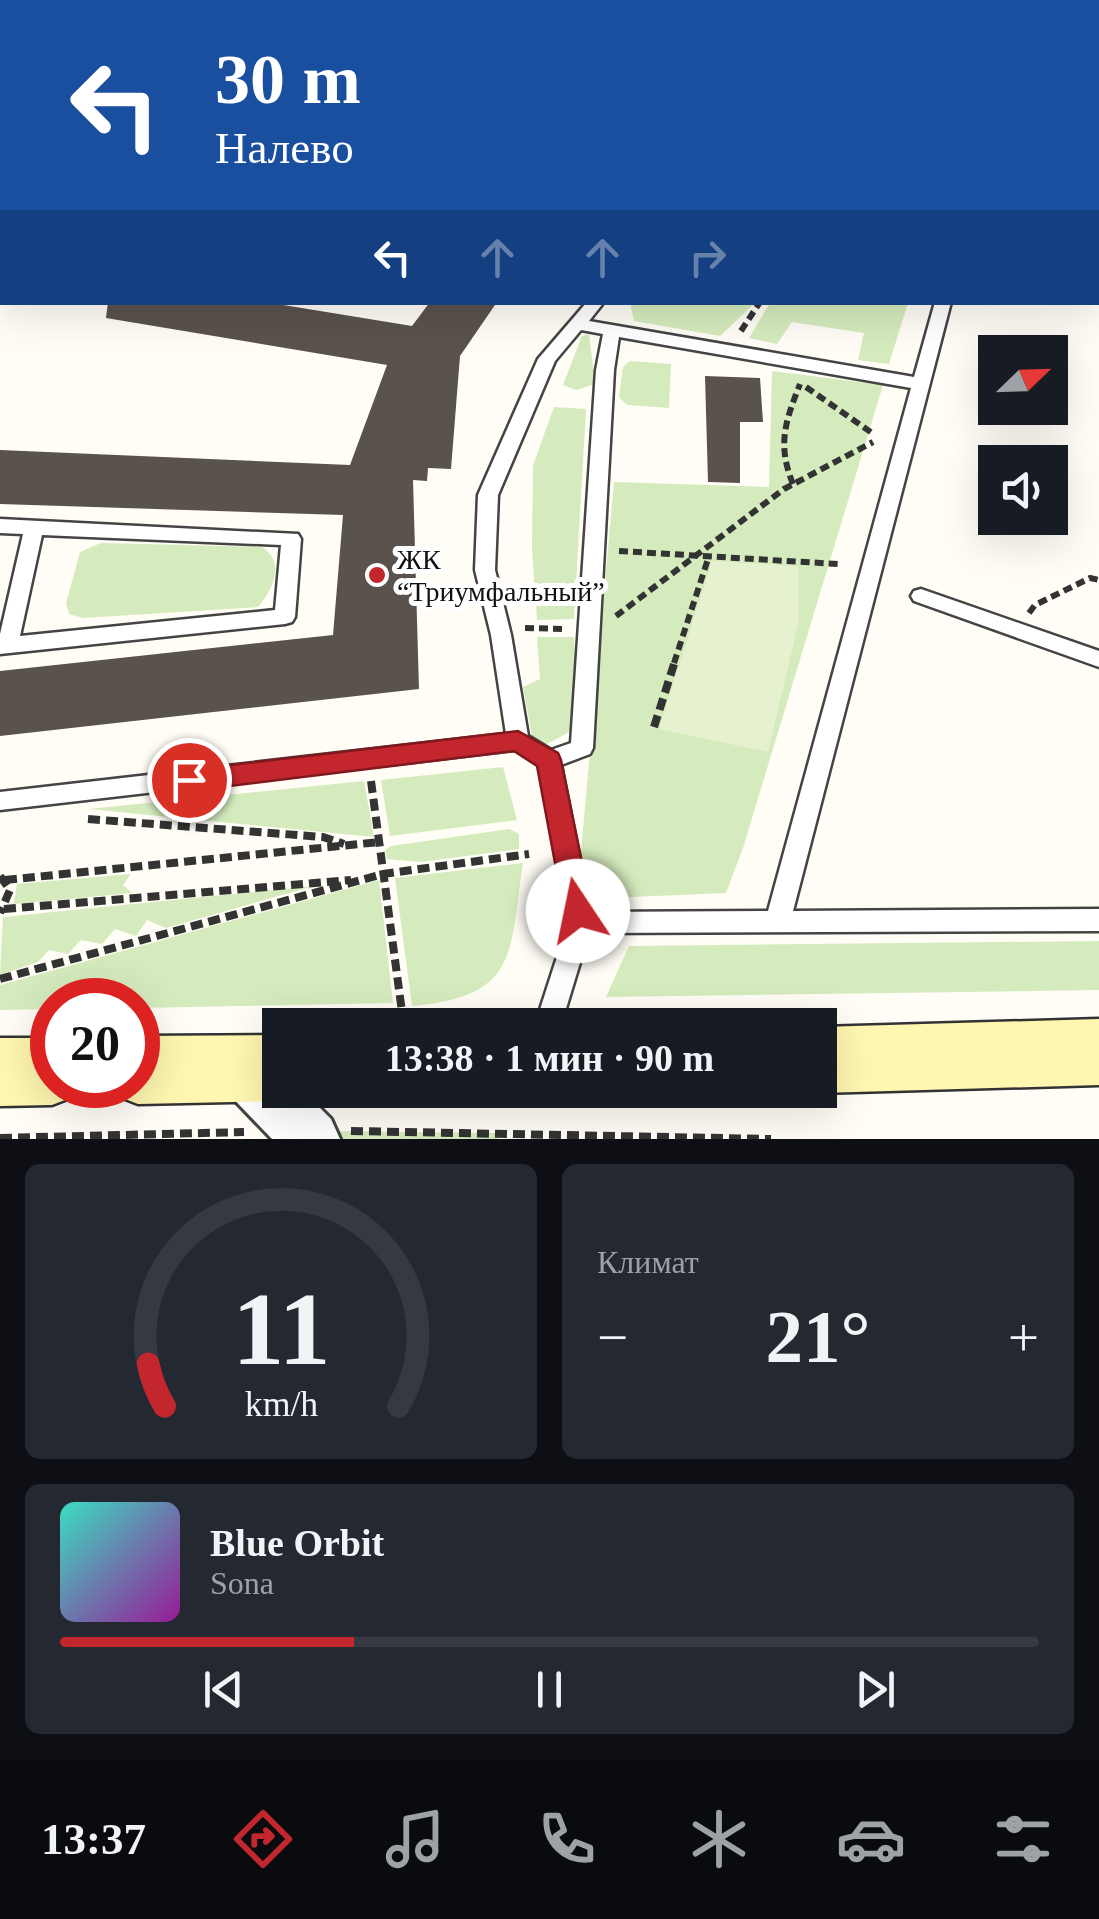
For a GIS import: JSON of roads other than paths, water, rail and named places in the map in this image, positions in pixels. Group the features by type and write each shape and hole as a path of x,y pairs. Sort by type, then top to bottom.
{"main road":[{"path":"837,1060 1099,1052"},
{"path":"0,1072 30,1071"},
{"path":"160,1075 262,1097"}],"lane":[{"path":"518,740 485,570 488,495 548,359 593,305"},
{"path":"778,921 943,305"},
{"path":"577,324 921,384"},
{"path":"548,760 582,748 605,370 612,330"},
{"path":"0,526 291,539 284,617 4,645 34,528"},
{"path":"920,596 1099,659"},
{"path":"0,801 368,761 518,740 548,760 580,923 551,1008"},
{"path":"580,923 1099,920"}],"place":[{"name":"ЖК “Триумфальный”","path":"377,575"}]}
